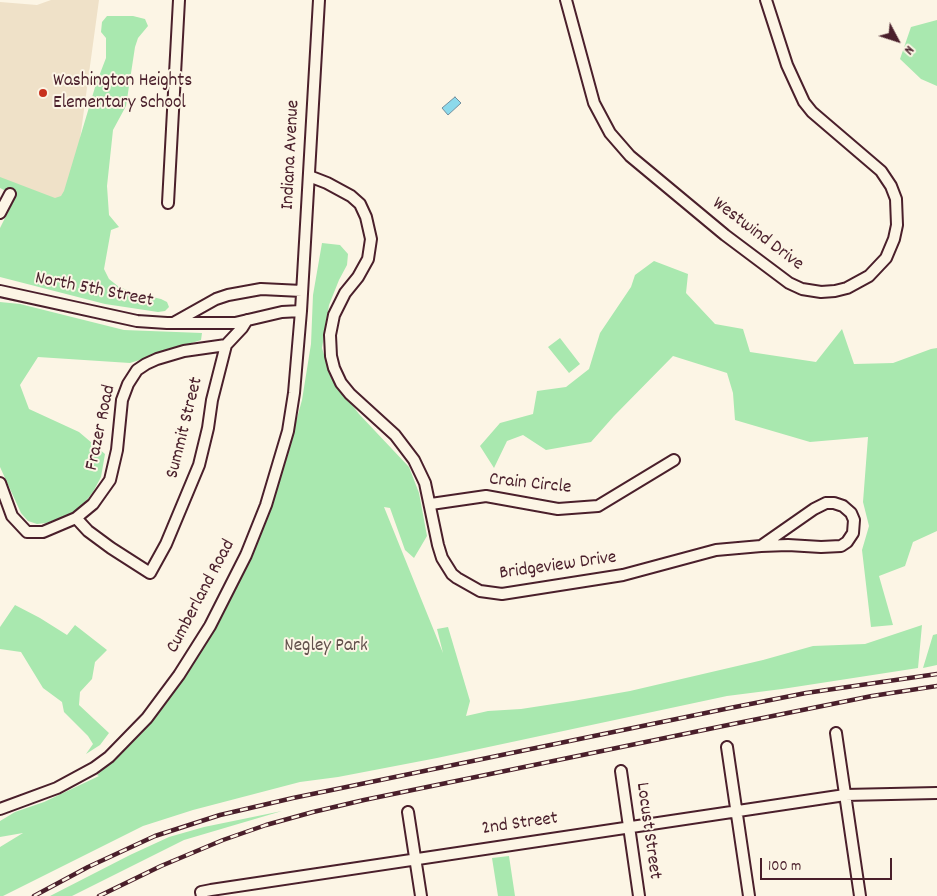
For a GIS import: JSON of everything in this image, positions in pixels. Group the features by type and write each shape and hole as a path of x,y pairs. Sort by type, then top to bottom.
{"street":[{"path":"168,203 179,0"},
{"name":"Indiana Avenue","path":"300,311 318,0"},
{"name":"Westwind Drive","path":"566,0 594,103 610,133 630,156 725,235 789,283 812,291 835,291 847,288 869,276 886,258 894,239 897,225 896,199 888,180 881,171 812,112 804,102 786,65 766,0"},
{"name":"Bridgeview Drive","path":"308,176 328,183 351,196 360,204 366,217 371,239 368,259 358,277 345,293 334,315 330,335 334,368 341,383 350,394 395,435 419,468 426,483 438,545 445,563 452,574 468,585 490,593 522,592 623,576 706,552 761,546 788,545 821,548 841,546 847,542 853,533 854,520 843,506 834,503 826,504 814,509 761,546"},
{"path":"0,213 10,194"},
{"path":"174,323 216,299 228,295 261,289 302,291"},
{"name":"North 5th Street","path":"0,291 137,321 217,324 247,320 282,312 300,311"},
{"name":"Cumberland Road","path":"0,810 57,788 109,758 147,718 210,626 246,555 271,492 288,431 293,402 300,311"},
{"path":"226,345 247,320"},
{"name":"Frazer Road","path":"0,483 12,516 27,532 43,532 76,518 93,504 110,480 117,450 122,400 128,384 137,370 157,359 184,351 226,345"},
{"name":"Summit Street","path":"76,518 88,531 104,543 150,573 166,544 199,465 208,428 212,400 226,345"},
{"name":"Crain Circle","path":"431,504 486,496 558,509 598,506 674,460"},
{"path":"836,733 860,896"},
{"path":"727,747 738,811 749,896"},
{"name":"Locust Street","path":"621,771 639,896"},
{"name":"2nd Street","path":"202,894 416,858 845,795 937,793"},
{"path":"408,812 421,896"}],"shaded area":[{"name":"Washington Heights Elementary School","path":"51,0 99,0 71,205 0,181 0,2 37,5"}],"green space":[{"path":"107,16 133,16 145,19 148,26 138,38 126,106 113,130 107,186 109,215 119,227 111,230 104,269 109,279 119,287 167,302 169,307 165,311 158,312 105,304 0,277 0,228 16,196 0,188 0,177 55,198 61,196 106,58 106,38 101,32 102,22"},
{"path":"937,20 937,86 921,79 900,59 911,27"},
{"name":"Negley Park","path":"322,243 340,245 348,254 347,265 329,305 322,348 331,378 359,414 409,467 419,493 427,536 414,558 405,550 390,508 384,507 443,653 437,629 448,627 470,701 466,716 488,711 521,709 630,691 763,660 813,646 865,644 922,625 918,668 727,696 437,758 338,777 300,782 193,810 143,826 0,896 0,847 23,833 0,837 0,821 15,812 44,802 99,776 97,775 143,732 190,670 224,613 242,576 283,469 302,400 311,344 313,295"},
{"path":"654,261 688,274 686,293 715,324 743,329 750,352 816,362 842,329 854,364 893,363 937,348 937,531 913,542 905,566 879,576 893,625 871,627 862,550 869,526 863,502 868,437 810,442 735,420 733,393 727,373 673,356 591,442 546,450 523,435 507,441 494,468 480,446 500,423 533,414 537,391 566,387 589,369 600,333 631,287 635,275"},
{"path":"0,302 20,304 124,330 202,333 201,340 130,363 38,357 20,385 29,409 79,432 105,454 101,477 93,492 82,506 67,516 46,523 37,524 28,521 21,513 0,467"},
{"path":"560,338 580,364 569,373 548,347"},
{"path":"15,605 67,635 75,625 107,650 95,662 92,679 80,692 79,705 109,733 100,745 86,754 93,744 88,736 64,712 62,702 43,688 21,652 0,649 0,627"},
{"path":"937,634 937,665 923,668 933,635"},
{"path":"282,811 184,840 72,896 50,896 169,837 204,827"},
{"path":"509,856 515,896 498,896 492,858"}],"water":[{"path":"455,97 461,103 448,115 442,108"}],"railway":[{"path":"34,896 88,867 155,836 220,815 293,798 806,693 937,674"},
{"path":"99,896 161,866 223,840 266,825 313,812 733,724 872,696 937,686"}],"place":[{"name":"Washington Heights Elementary School","path":"43,93"}]}
